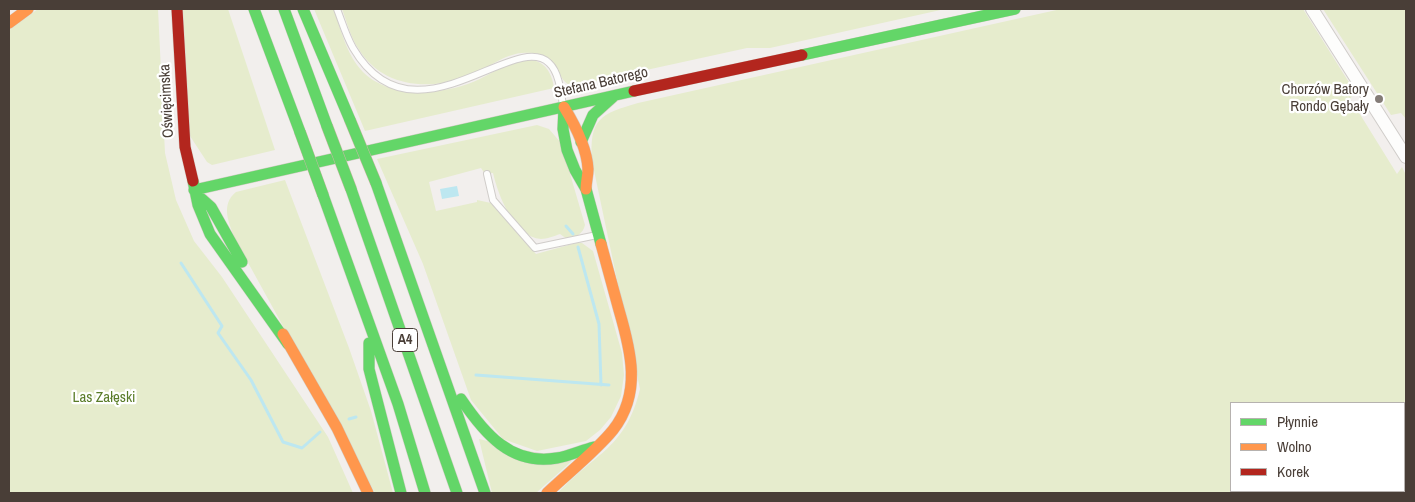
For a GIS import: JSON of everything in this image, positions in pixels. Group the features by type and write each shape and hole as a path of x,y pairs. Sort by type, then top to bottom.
{"main road":[{"path":"9,23 28,9"},
{"name":"Oświęcimska","path":"177,9 185,146 194,190 210,234 288,344"},
{"name":"A4","path":"254,9 370,322 398,404 425,493"},
{"name":"A4","path":"284,9 351,188 457,493"},
{"path":"303,9 376,183 442,366 485,493"},
{"name":"Stefana Batorego","path":"194,190 1015,9"},
{"path":"581,142 593,115 614,96"},
{"path":"564,107 570,115 581,142 588,169 586,189"},
{"path":"547,493 586,458 620,420 630,398 633,378 629,345 586,189 575,173 564,139 561,121 564,107"},
{"path":"219,221 224,198 236,181"},
{"name":"Oświęcimska","path":"194,190 211,207 337,428 368,493"},
{"path":"370,322 369,369 401,493"},
{"path":"442,366 475,420 491,440 504,449 517,455 535,459 556,458 594,447"}],"street":[{"path":"1312,9 1405,152"}],"lane":[{"path":"337,9 349,40 361,59 374,73 391,83 414,89 444,87 514,58 532,56 548,62 554,69 564,107"},
{"path":"488,174 493,200 535,248 598,235"}],"green space":[{"name":"Las Załęski","path":"38,9 158,9 165,153 176,200 194,241 222,277 328,437 353,493 9,493 9,30"},
{"path":"183,9 228,9 275,150 212,165 207,162 190,136"},
{"path":"314,9 334,9 346,45 357,65 368,76 381,84 396,89 411,92 427,92 459,87 522,60 535,61 544,66 551,76 554,88 365,131"},
{"path":"342,9 945,9 770,48 747,48 573,86 567,84 550,61 534,53 509,56 470,76 439,84 408,83 393,78 380,71 368,61 358,48"},
{"path":"1061,9 1303,9 1355,92 1350,99 1397,174 1402,167 1406,175 1406,493 558,493 618,437 634,409 640,389 592,161 595,127 600,120 614,111 638,103"},
{"path":"1323,9 1406,9 1406,119 1401,113 1391,115"},
{"path":"537,125 549,129 561,143 585,225 583,231 576,236 567,239 560,234 541,239 523,231 515,223 503,203 493,173 485,174 481,168 429,182 436,211 477,202 477,200 491,203 536,254 576,243 582,243 593,251 622,353 624,375 621,396 611,417 600,430 586,441 537,451 503,439 471,400 423,264 377,159"},
{"path":"285,180 371,411 393,493 375,493 230,227 227,208 231,197 236,192"},
{"path":"479,439 572,461 536,493 492,493"}],"water":[{"path":"457,186 459,196 442,199 440,189"}],"waterway":[{"path":"566,226 573,234"},
{"path":"578,247 599,324 601,385"},
{"path":"181,263 222,326 218,333 251,380 283,442 302,448 320,432"},
{"path":"476,375 609,385"},
{"path":"349,419 356,417"}],"traffic: fast":[{"path":"254,9 300,132"},
{"path":"284,9 327,126"},
{"path":"303,9 350,120"},
{"path":"802,55 1015,9"},
{"path":"194,190 634,91"},
{"path":"581,142 593,115 613,97"},
{"path":"564,107 563,129 567,150 575,170 586,189 601,244"},
{"path":"350,120 376,183"},
{"path":"327,126 351,189"},
{"path":"300,132 323,195"},
{"path":"193,181 198,205 210,234 288,344"},
{"path":"376,183 485,493"},
{"path":"351,189 457,493"},
{"path":"323,195 398,404 425,493"},
{"path":"202,199 211,207 242,262"},
{"path":"369,343 369,369 401,493"},
{"path":"461,399 489,435 512,452 526,457 541,459 566,456 594,447"}],"traffic: slow":[{"path":"9,23 28,9"},
{"path":"564,107 583,145 588,169 586,189"},
{"path":"547,493 606,438 622,416 628,401 631,387 630,356 601,244"},
{"path":"283,334 337,428 368,493"}],"traffic: jam":[{"path":"177,9 185,147 193,181"},
{"path":"634,91 802,55"}],"place":[{"name":"Chorzów Batory Rondo Gębały","path":"1379,99"}]}
